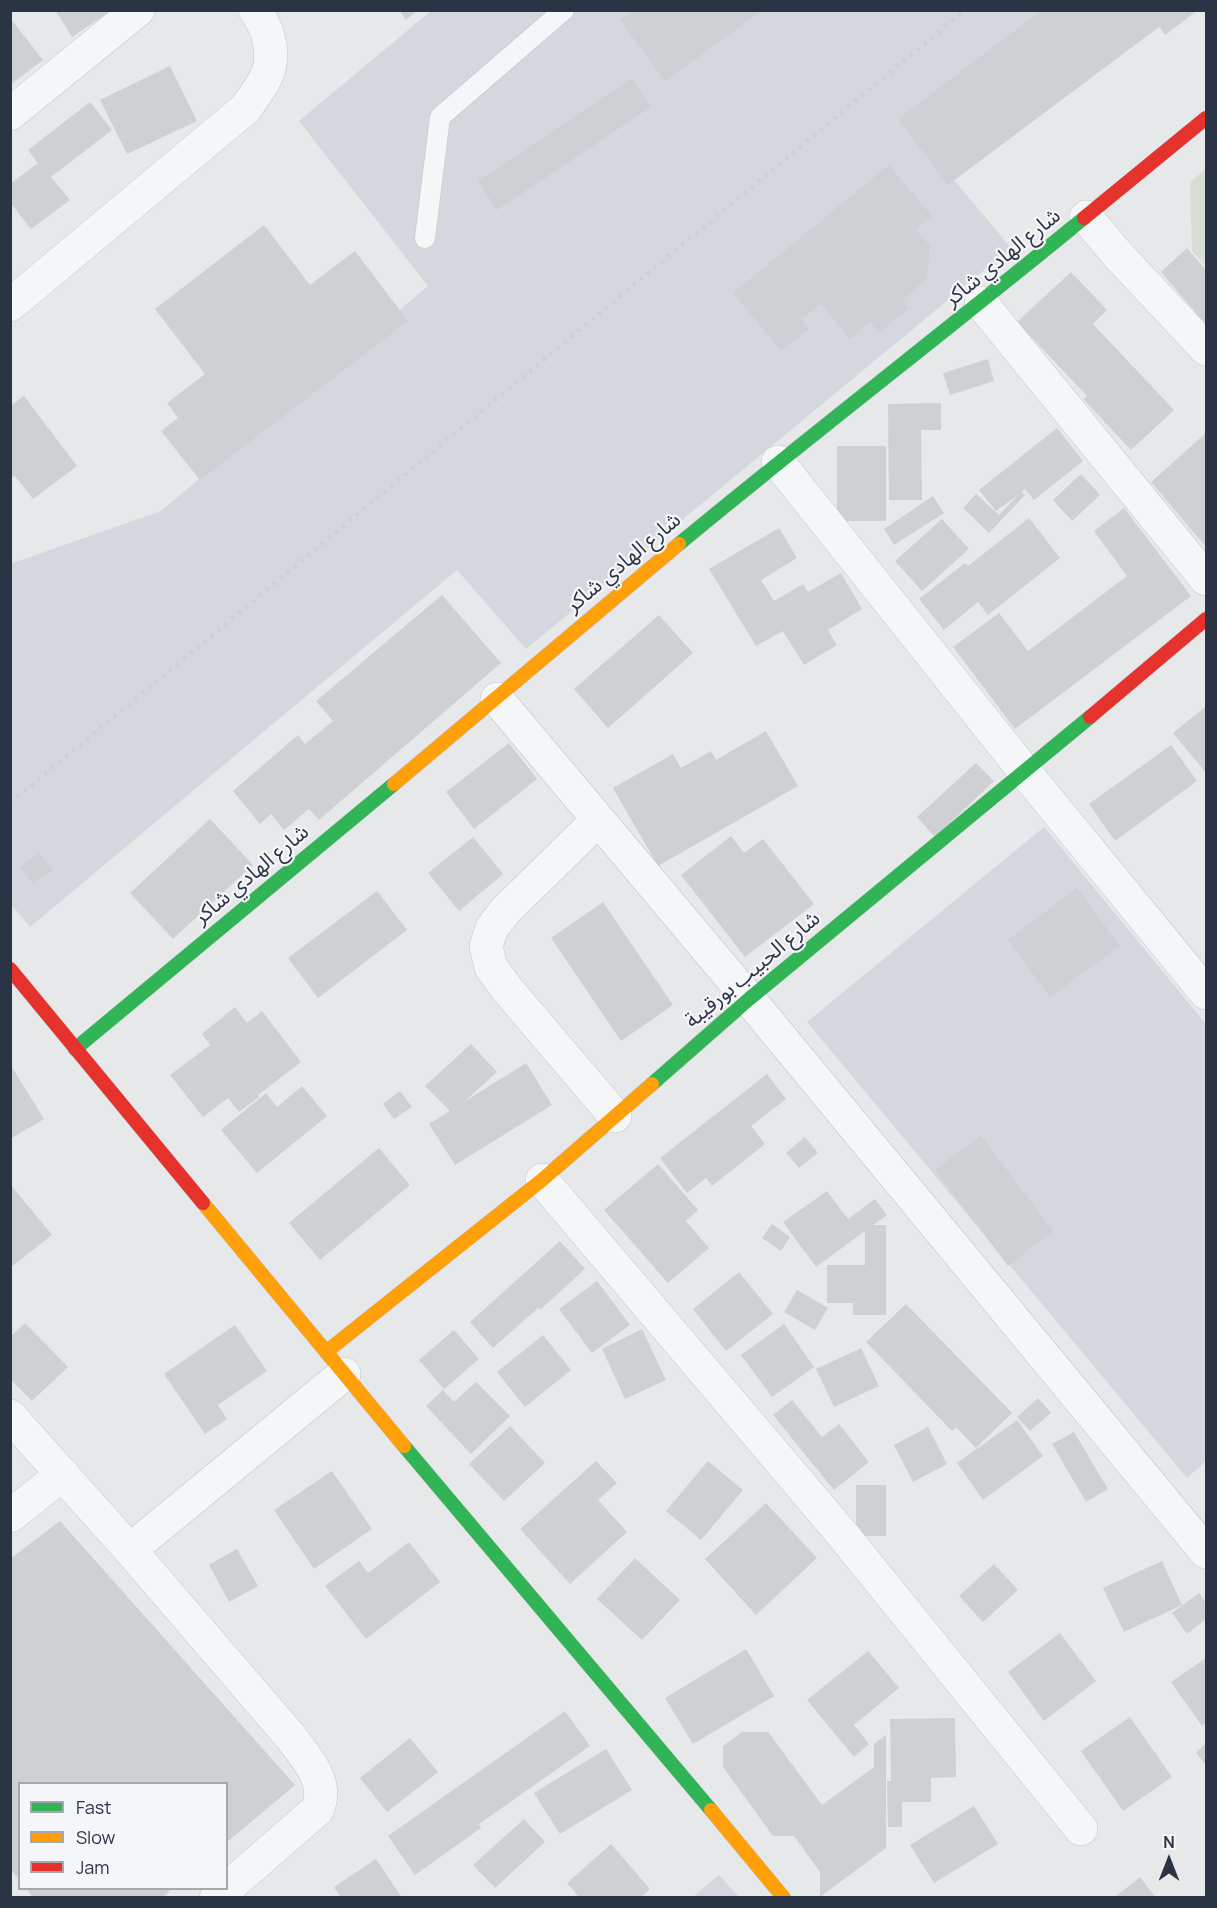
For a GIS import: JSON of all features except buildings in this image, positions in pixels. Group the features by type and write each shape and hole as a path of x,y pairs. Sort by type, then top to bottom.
{"street":[{"path":"10,114 138,10"},
{"path":"11,303 245,109 266,77 271,60 270,43 262,20 255,10"},
{"name":"شارع الهادي شاكر","path":"75,1049 497,699 778,462 981,303 1206,118"},
{"path":"1086,217 1118,255 1206,349"},
{"path":"981,303 1206,579"},
{"path":"778,462 1024,772 1206,993"},
{"name":"شارع الحبيب بورقيبة","path":"335,1363 749,999 1206,619"},
{"path":"497,699 749,999 1206,1552"},
{"path":"598,820 505,911 492,928 486,946 491,967 507,989 615,1116"},
{"path":"10,969 335,1363 784,1898"},
{"path":"542,1180 838,1529 1081,1829"},
{"path":"130,1550 335,1363"},
{"path":"10,1416 130,1550 290,1736 313,1768 320,1784 322,1799 317,1810 228,1888"},
{"path":"10,1516 63,1474"}],"lane":[{"path":"425,238 440,117 564,10"}],"shaded area":[{"path":"431,11 1059,11 914,132 1011,248 526,649 457,570 30,927 11,904 10,564 161,511 428,286 299,121"},
{"path":"1206,169 1206,266 1192,251 1190,182"},
{"path":"1044,827 1206,1024 1206,1461 1187,1478 807,1022"},
{"path":"719,1875 739,1897 693,1897"}],"railway":[{"path":"10,803 965,10"}],"traffic: fast":[{"path":"679,544 1084,218"},
{"path":"652,1084 749,999 1090,717"},
{"path":"75,1049 394,784"},
{"path":"404,1446 711,1810"}],"traffic: slow":[{"path":"394,784 679,544"},
{"path":"326,1352 542,1180 652,1084"},
{"path":"203,1203 404,1446"},
{"path":"711,1810 784,1898"}],"traffic: jam":[{"path":"1084,218 1206,118"},
{"path":"1090,717 1206,619"},
{"path":"10,969 203,1203"}]}
